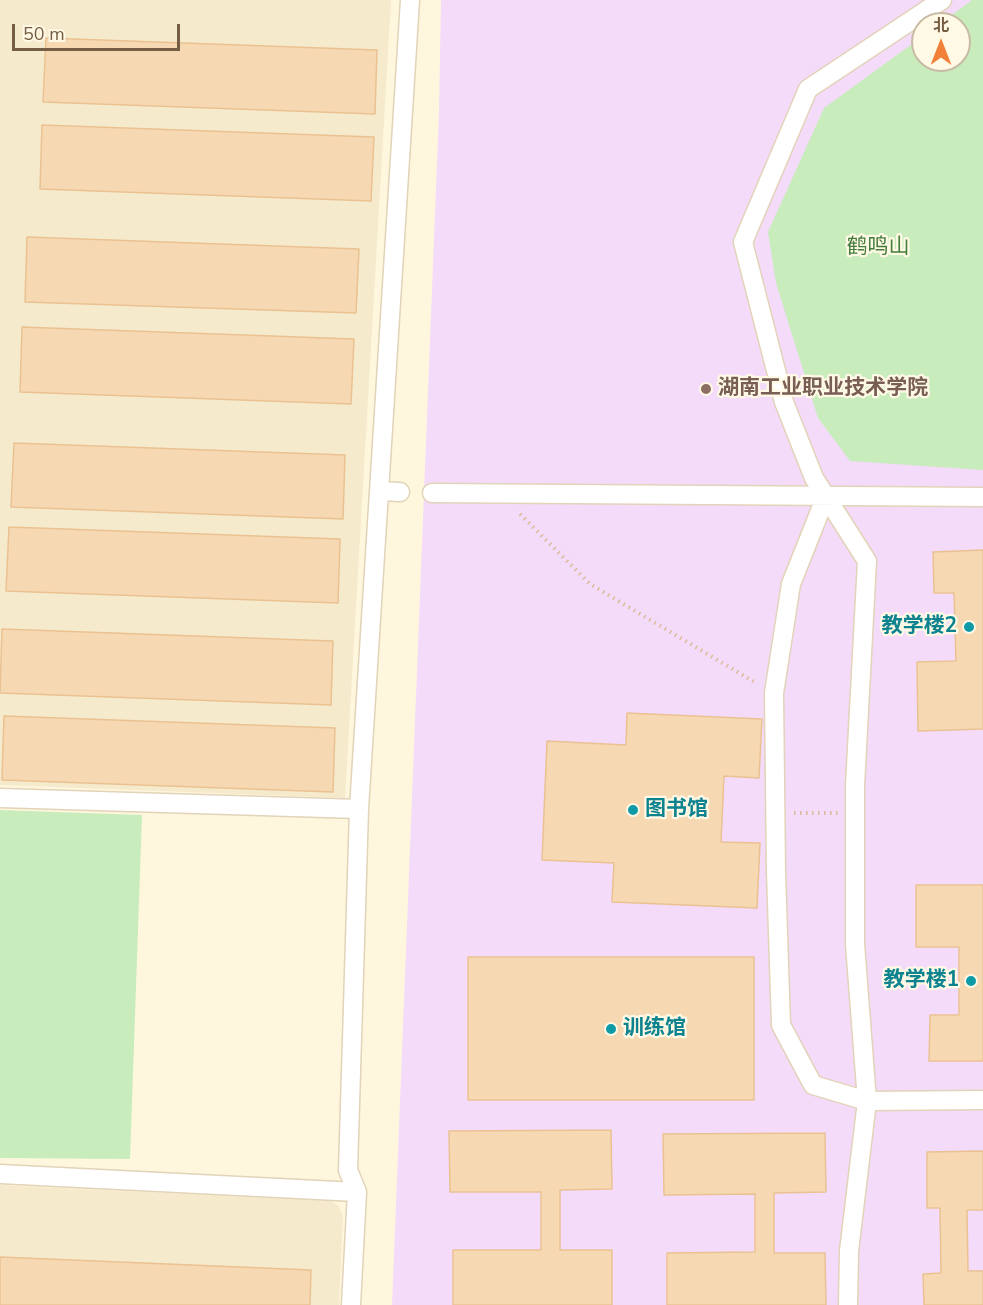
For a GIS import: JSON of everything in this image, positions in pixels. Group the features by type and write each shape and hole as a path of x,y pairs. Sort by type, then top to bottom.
{"street":[{"path":"351,1305 357,1192 348,1170 358,809 410,0"},
{"path":"848,1305 849,1251 867,1101 855,944 855,812 867,561 814,478 784,402 743,242 808,89 942,0"},
{"path":"380,491 400,492"},
{"path":"432,493 983,497"},
{"path":"826,496 790,584 774,693 781,1025 813,1085 867,1101 983,1100"},
{"path":"0,798 358,809"},
{"path":"0,1174 357,1192"}],"path":[{"path":"501,494 590,584 774,693"},
{"path":"775,813 855,812"}],"shaded area":[{"path":"0,0 391,0 345,798 0,785"},
{"name":"湖南工业职业技术学院","path":"441,0 983,0 983,1305 392,1305 439,112"},
{"path":"0,1185 331,1201 339,1206 343,1216 339,1305 0,1305"}],"green space":[{"name":"鹤鸣山","path":"972,0 983,0 983,470 850,461 818,418 776,283 768,232 824,108 911,45 911,72 971,72 971,12 956,12"},
{"path":"0,810 142,815 130,1159 0,1158"}],"building":[{"path":"46,38 377,50 375,114 43,102"},
{"path":"42,125 374,137 371,201 40,189"},
{"path":"27,237 359,249 356,313 25,302"},
{"path":"22,327 354,339 351,404 20,392"},
{"path":"14,443 345,455 343,519 11,507"},
{"path":"9,527 340,539 338,603 6,591"},
{"name":"教学楼2","path":"983,550 983,729 918,731 917,662 956,661 954,593 934,593 933,552"},
{"path":"2,629 333,641 331,705 0,693"},
{"name":"图书馆","path":"627,713 762,719 759,778 724,776 721,842 760,843 757,908 612,902 614,863 542,860 547,741 626,745"},
{"path":"4,716 335,728 333,792 2,780"},
{"name":"教学楼1","path":"916,885 983,885 983,1061 929,1061 930,1015 959,1015 959,947 916,947"},
{"name":"训练馆","path":"468,957 754,957 754,1100 468,1100"},
{"path":"611,1130 612,1189 560,1190 560,1250 612,1250 612,1305 453,1305 453,1250 541,1250 541,1192 450,1192 449,1131"},
{"path":"825,1133 826,1192 774,1193 774,1253 825,1253 826,1305 667,1305 667,1253 755,1252 755,1194 664,1195 663,1134"},
{"path":"983,1151 983,1210 967,1210 968,1271 983,1271 983,1305 924,1305 923,1274 941,1273 940,1208 927,1208 927,1152"},
{"path":"0,1257 311,1270 310,1305 0,1305"}],"place":[{"name":"湖南工业职业技术学院","path":"706,389"},
{"name":"教学楼2","path":"969,627"},
{"name":"图书馆","path":"633,810"},
{"name":"教学楼1","path":"971,981"},
{"name":"训练馆","path":"611,1029"}]}
